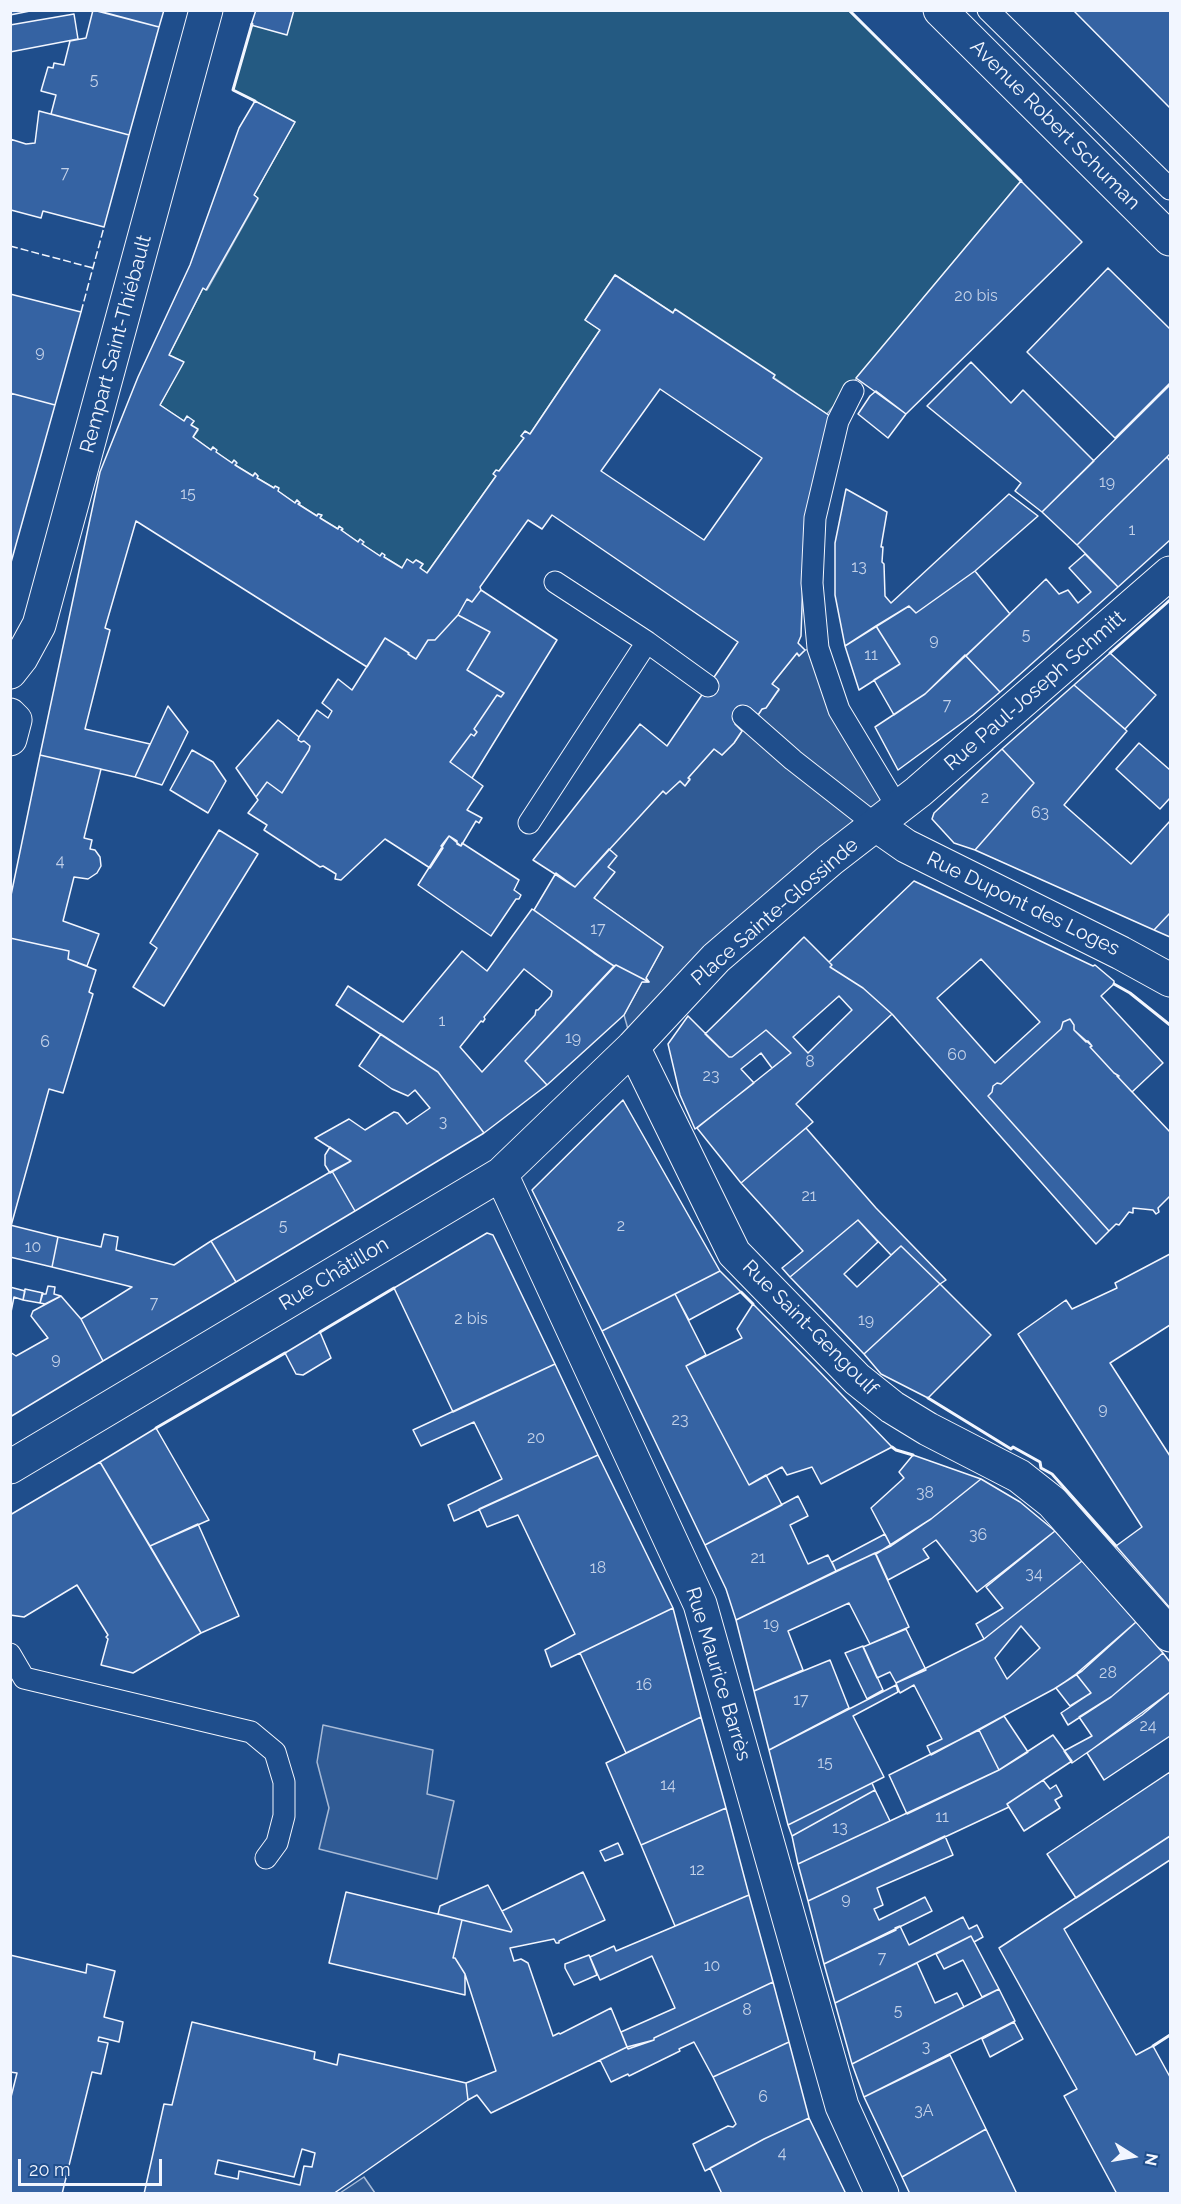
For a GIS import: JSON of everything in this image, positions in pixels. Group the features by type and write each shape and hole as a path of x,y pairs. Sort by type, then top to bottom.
{"street":[{"name":"Rempart Saint-Thiébault","path":"10,672 39,625 206,10"},
{"name":"Avenue Robert Schuman","path":"940,10 1170,240"},
{"name":"Rue Paul-Joseph Schmitt","path":"887,816 1170,573"},
{"path":"10,715 15,720 10,739"},
{"name":"Rue Dupont des Loges","path":"887,816 906,846 1121,953 1170,980"},
{"name":"Place Sainte-Glossinde","path":"633,1047 716,958 830,860 887,816"},
{"name":"Rue Châtillon","path":"10,1467 501,1174 633,1047"},
{"name":"Rue Saint-Gengoulf","path":"633,1047 734,1253 857,1379 892,1407 928,1429 1019,1476 1052,1502 1170,1635"},
{"name":"Rue Maurice Barrès","path":"501,1174 700,1604 842,2106 882,2193"}],"lane":[{"name":"Avenue Robert Schuman","path":"988,10 1170,189"},
{"path":"853,391 838,421 815,518 812,583 818,648 839,710 887,816"},
{"path":"555,582 647,642 708,686"},
{"path":"529,823 647,642"},
{"path":"743,717 793,760 887,816"},
{"path":"10,1654 24,1678 251,1732 275,1752 284,1782 284,1816 277,1844 266,1858"}],"shaded area":[{"path":"256,11 849,11 1021,181 827,414 675,310 673,313 615,275 585,320 600,330 530,434 521,436 524,438 499,471 494,474 496,476 427,573 420,568 423,564 416,560 413,563 407,560 402,568 362,544 360,540 358,542 341,530 342,528 338,529 320,518 321,515 317,516 298,504 300,503 297,500 295,503 278,491 278,488 257,478 255,473 253,476 235,465 236,462 232,463 216,452 213,447 211,450 193,437 198,430 191,425 194,421 184,421 160,405 183,362 169,355 203,288 207,290 258,199 254,195 295,122 233,90"},
{"path":"818,648 898,808 633,1047 624,1015 642,982 649,982 646,978 663,947 594,898 614,873 608,867 609,849 663,791 666,793 680,781 685,785 690,780 688,778 714,749 722,755 734,743 742,731 735,724 750,708 758,715 766,707 779,690 772,684 797,653 799,656 805,650"},
{"path":"323,1725 433,1750 427,1794 454,1801 437,1879 319,1849 329,1808 317,1762"},
{"path":"364,2177 375,2193 340,2193"}],"building":[{"path":"10,10 35,10 10,15"},
{"path":"93,10 159,27 129,135 51,114 56,95 41,91 48,67 53,68 54,63 64,65 70,41 86,38"},
{"path":"95,10 164,10 159,27"},
{"path":"256,10 294,10 287,35 251,25"},
{"path":"1073,10 1170,10 1170,108"},
{"path":"74,14 78,39 10,52 10,25"},
{"path":"255,101 295,122 254,195 258,198 206,290 203,288 169,355 184,362 160,405 184,421 187,416 194,421 191,425 198,429 193,437 211,450 213,447 217,450 216,452 232,463 234,460 237,463 235,465 253,476 255,473 257,478 274,488 275,486 279,488 278,491 295,503 297,500 300,503 298,504 317,516 322,515 320,518 338,529 339,526 358,542 360,539 364,542 362,544 380,556 382,553 384,557 402,568 407,559 413,563 416,560 423,564 420,568 427,573 496,476 493,474 496,470 499,471 524,438 521,436 525,431 530,434 600,330 585,320 615,275 673,313 675,309 775,375 773,378 830,416 805,519 801,636 798,643 805,650 799,656 797,653 772,684 779,689 766,708 762,709 758,715 750,708 735,724 742,731 734,743 722,755 714,749 688,778 690,779 685,786 680,781 666,794 663,791 575,887 533,860 640,724 667,746 738,642 552,515 542,529 528,520 480,587 481,590 472,602 467,599 458,615 435,640 428,640 416,659 385,638 367,667 136,521 105,628 110,630 85,729 150,744 135,777 40,755 100,472 138,377 190,265 239,128","holes":["660,389 762,458 704,540 601,471"]},
{"path":"39,111 129,135 104,227 43,211 41,218 11,210 10,139 26,144 35,143"},
{"path":"1021,181 1082,242 906,414 856,378"},
{"path":"1108,268 1170,329 1170,383 1115,438 1027,352"},
{"path":"10,294 81,312 55,405 10,393"},
{"path":"971,362 1011,403 1023,390 1094,461 1042,512 1015,491 1021,483 927,406"},
{"path":"1170,385 1170,454 1077,545 1042,512"},
{"path":"876,391 906,414 888,438 858,414"},
{"path":"10,393 55,405 10,566"},
{"path":"1167,457 1170,461 1170,540 1118,587 1077,545"},
{"path":"846,489 887,512 881,547 883,547 885,596 891,603 1009,494 1038,516 975,571 916,613 909,606 845,646 835,595 835,543"},
{"path":"1085,554 1118,587 1000,692 966,656 1046,579 1059,594 1068,590 1078,603 1091,592 1069,568"},
{"path":"975,571 1010,614 925,694 894,715 874,680 900,664 876,626 909,606 916,613"},
{"path":"481,590 557,640 472,778 450,762 471,734 474,736 477,732 474,729 497,695 501,697 504,693 467,670 490,632 458,615 467,599 472,602"},
{"path":"458,615 490,632 467,670 504,693 501,697 497,695 474,729 477,732 474,736 471,734 450,762 483,786 467,810 482,818 479,823 476,821 461,846 449,836 430,868 385,839 341,880 335,879 336,874 323,866 320,867 264,830 267,825 248,813 267,782 282,793 309,750 310,746 298,740 299,737 317,710 328,718 332,711 322,703 338,679 352,690 385,638 416,659 428,640 435,640"},
{"path":"876,626 900,664 859,690 845,646"},
{"path":"1110,653 1156,695 1125,729 1074,685"},
{"path":"965,655 1000,692 973,715 898,770 875,727 925,694"},
{"path":"1074,685 1127,731 1064,805 1131,864 1170,821 1170,913 1154,930 975,850 1034,783 1002,749"},
{"path":"168,706 188,732 162,785 135,777"},
{"path":"278,720 299,737 298,740 310,746 309,750 282,793 267,782 256,797 236,768"},
{"path":"1139,743 1170,770 1170,798 1160,809 1116,769"},
{"path":"1002,749 1034,783 975,850 954,843 932,819 934,813"},
{"path":"192,750 213,762 226,781 208,813 170,790"},
{"path":"40,755 101,769 84,838 92,840 90,849 95,850 100,857 101,866 97,873 88,879 74,877 63,921 99,934 87,966 68,959 69,951 10,938 10,900"},
{"path":"219,830 258,854 164,1006 133,987 157,948 150,943"},
{"path":"449,836 457,841 457,844 461,846 462,843 519,880 514,890 521,895 519,899 516,899 491,936 418,885"},
{"path":"609,849 617,856 608,867 615,872 594,898 663,947 646,978 649,982 614,966 534,910 556,873 575,887"},
{"path":"914,881 1095,965 1114,981 1114,984 1101,996 1163,1063 1132,1092 1090,1047 1092,1046 1088,1041 1086,1042 1074,1030 1070,1019 1063,1022 1061,1029 1001,1084 997,1083 993,1086 988,1096 1109,1231 1096,1244 892,1014 863,988 830,967 832,965 829,962","holes":["981,959 1040,1022 995,1063 937,998"]},
{"path":"532,909 614,966 525,1061 547,1085 484,1133 438,1072 336,1005 348,986 403,1022 462,951 487,971","holes":["524,969 552,991 551,996 536,1010 535,1015 482,1072 460,1047 481,1021 483,1022 484,1017"]},
{"path":"1170,913 1170,937 1154,930"},
{"path":"804,937 832,965 830,967 863,988 892,1014 796,1104 813,1122 741,1183 697,1128 791,1053 766,1030 729,1057 705,1034","holes":["839,996 852,1010 808,1053 793,1037"]},
{"path":"10,938 69,951 68,959 96,970 89,992 93,994 63,1093 49,1089 11,1226"},
{"path":"616,965 649,982 642,982 624,1015 547,1085 525,1061"},
{"path":"688,1016 729,1057 766,1030 791,1053 772,1068 761,1053 741,1069 754,1083 695,1129 680,1095 668,1044"},
{"path":"1070,1019 1074,1030 1092,1046 1090,1047 1170,1132 1170,1196 1158,1208 1159,1212 1156,1214 1153,1210 1133,1208 1133,1213 1129,1212 1119,1225 1116,1224 1109,1231 988,1096 993,1086 997,1083 1001,1084 1061,1029 1063,1022"},
{"path":"381,1034 438,1072 484,1133 355,1211 332,1171 351,1161 315,1138 349,1119 365,1130 394,1112 398,1113 407,1124 430,1108 415,1090 408,1096 392,1089 359,1066"},
{"path":"623,1100 720,1271 602,1331 532,1190"},
{"path":"806,1128 876,1208 946,1280 940,1284 901,1246 891,1255 858,1220 790,1277 782,1268 803,1251 741,1183"},
{"path":"330,1147 351,1161 330,1173 325,1165 325,1155"},
{"path":"332,1171 355,1211 236,1282 211,1241"},
{"path":"858,1220 878,1242 844,1274 857,1287 901,1246 940,1284 864,1354 790,1277"},
{"path":"10,1225 58,1237 52,1267 10,1257"},
{"path":"487,1233 493,1235 555,1364 453,1412 394,1288"},
{"path":"104,1234 118,1237 116,1250 174,1265 211,1241 236,1282 103,1361 81,1319 132,1287 52,1267 58,1237 101,1247"},
{"path":"1170,1254 1170,1325 1110,1363 1170,1456 1170,1608 1116,1546 1142,1527 1018,1334 1066,1300 1072,1309 1117,1288 1115,1283"},
{"path":"720,1271 741,1292 689,1320 675,1294"},
{"path":"940,1284 991,1335 928,1398 881,1374 864,1354"},
{"path":"48,1286 55,1287 54,1294 61,1296 45,1304 40,1303 42,1294 46,1294"},
{"path":"10,1287 25,1291 23,1300 14,1297 11,1312"},
{"path":"25,1289 43,1293 40,1303 23,1300"},
{"path":"675,1294 706,1355 686,1366 749,1485 766,1475 782,1505 705,1545 602,1331"},
{"path":"61,1296 81,1319 103,1361 10,1417 10,1352 16,1356 48,1338 31,1316 33,1311"},
{"path":"753,1304 892,1447 821,1484 812,1467 787,1475 782,1467 749,1485 686,1366 742,1338 737,1329"},
{"path":"320,1332 331,1358 303,1375 296,1374 285,1353"},
{"path":"555,1364 598,1455 454,1521 448,1505 502,1479 474,1422 421,1446 413,1430"},
{"path":"156,1428 209,1520 150,1546 100,1462"},
{"path":"598,1455 673,1608 551,1667 545,1650 575,1634 518,1515 487,1527 479,1509"},
{"path":"913,1455 981,1479 931,1519 891,1546 871,1508 904,1478 899,1472"},
{"path":"100,1462 201,1633 133,1673 101,1665 108,1635 77,1585 24,1617 10,1615 10,1515"},
{"path":"981,1479 1020,1502 1055,1531 977,1592 936,1540 923,1549 929,1558 888,1580 876,1554 931,1519"},
{"path":"798,1496 808,1516 790,1525 808,1564 828,1555 836,1571 736,1620 726,1589 705,1545"},
{"path":"198,1524 239,1616 201,1633 150,1546"},
{"path":"1055,1531 1082,1561 984,1639 976,1624 1003,1608 986,1587"},
{"path":"885,1534 891,1546 836,1571 832,1562"},
{"path":"875,1553 909,1627 870,1644 849,1603 788,1631 803,1670 754,1691 736,1620"},
{"path":"1082,1561 1136,1622 1082,1671 1054,1689 931,1755 927,1746 942,1739 914,1685 900,1693 896,1683 984,1639","holes":["1021,1626 1040,1648 1007,1679 995,1658"]},
{"path":"673,1608 701,1717 626,1753 580,1653"},
{"path":"1136,1622 1163,1653 1111,1697 1068,1725 1061,1713 1091,1693 1076,1674"},
{"path":"906,1629 926,1670 896,1683 890,1672 877,1678 863,1647"},
{"path":"863,1646 883,1690 867,1699 845,1653"},
{"path":"1163,1653 1170,1662 1170,1692 1142,1715 1072,1763 1064,1751 1092,1736 1079,1717 1111,1697"},
{"path":"830,1660 849,1708 769,1750 754,1691"},
{"path":"1076,1674 1091,1693 1070,1706 1056,1688"},
{"path":"896,1685 898,1692 853,1716 884,1777 788,1825 769,1750"},
{"path":"1170,1692 1170,1736 1104,1780 1087,1753"},
{"path":"1004,1716 1028,1752 999,1770 979,1730"},
{"path":"701,1717 726,1808 641,1845 606,1763"},
{"path":"979,1730 999,1770 907,1814 889,1775"},
{"path":"1053,1735 1072,1761 1007,1804 1009,1807 808,1901 798,1864 999,1770"},
{"path":"1170,1772 1170,1836 1076,1898 1047,1854"},
{"path":"1043,1780 1050,1789 1056,1785 1062,1796 1055,1800 1060,1808 1024,1831 1007,1804"},
{"path":"872,1783 875,1790 792,1836 788,1825"},
{"path":"875,1790 890,1821 798,1864 792,1836"},
{"path":"726,1808 749,1895 675,1926 641,1845"},
{"path":"945,1836 953,1855 877,1888 883,1905 874,1909 879,1920 925,1897 932,1911 824,1964 808,1901"},
{"path":"1170,1836 1170,1860 1064,1929 1136,2055 1153,2046 1170,2077 1170,2194 1117,2194 1064,2096 1077,2089 999,1948"},
{"path":"618,1843 623,1854 605,1861 600,1851"},
{"path":"583,1872 605,1920 559,1943 556,1943 554,1939 510,1948 514,1961 521,1959 528,1963 553,2036 611,2008 627,2047 491,2113 477,2095 468,2100 466,2083 496,2071 465,1974 453,1958 462,1920 511,1932 502,1911"},
{"path":"488,1885 511,1932 438,1914 440,1906"},
{"path":"346,1892 462,1920 453,1958 465,1974 465,1995 329,1963"},
{"path":"749,1895 773,1982 654,2040 628,2049 621,2032 675,2008 652,1956 600,1980 590,1957 614,1946 616,1951"},
{"path":"963,1917 969,1929 977,1925 983,1937 974,1942 971,1936 835,2003 824,1964 900,1926 909,1945"},
{"path":"971,1936 999,1989 982,1997 963,1960 944,1969 936,1954"},
{"path":"10,1955 86,1973 87,1964 115,1971 104,2017 123,2022 119,2042 99,2037 98,2041 108,2043 101,2074 92,2072 62,2194 10,2194 10,2101 17,2073 10,2072"},
{"path":"589,1955 597,1975 574,1985 565,1964"},
{"path":"917,1963 935,2003 957,1993 964,2007 852,2064 835,2003"},
{"path":"773,1982 789,2042 713,2077 694,2042 629,2076 628,2074 611,2082 600,2060 627,2047 654,2040"},
{"path":"999,1989 1015,2021 864,2097 852,2064"},
{"path":"192,2022 315,2052 314,2059 337,2065 339,2054 466,2083 468,2100 333,2194 144,2194 164,2104 172,2105","holes":["302,2149 315,2153 312,2167 304,2166 300,2185 239,2171 238,2179 215,2174 218,2160 294,2177"]},
{"path":"1014,2022 1023,2039 990,2057 982,2039"},
{"path":"789,2042 809,2118 705,2171 693,2144 736,2124 713,2077"},
{"path":"950,2055 986,2129 902,2177 864,2097"},
{"path":"809,2118 846,2194 722,2194 710,2168"},
{"path":"986,2129 1017,2194 910,2194 902,2177"}],"fence":[{"path":"81,312 104,227"},
{"path":"10,246 93,268"}],"wall":[{"path":"849,10 1021,181"},
{"path":"252,24 233,90 255,101"},
{"path":"1110,653 1170,600"},
{"path":"1114,984 1130,993 1170,1025"},
{"path":"320,1332 394,1288"},
{"path":"741,1292 753,1304"},
{"path":"156,1428 285,1353"},
{"path":"928,1398 1011,1449 1013,1447 1040,1462 1041,1468 1052,1474 1116,1546"},
{"path":"892,1447 913,1455"},
{"path":"1153,2046 1170,2035"}]}
